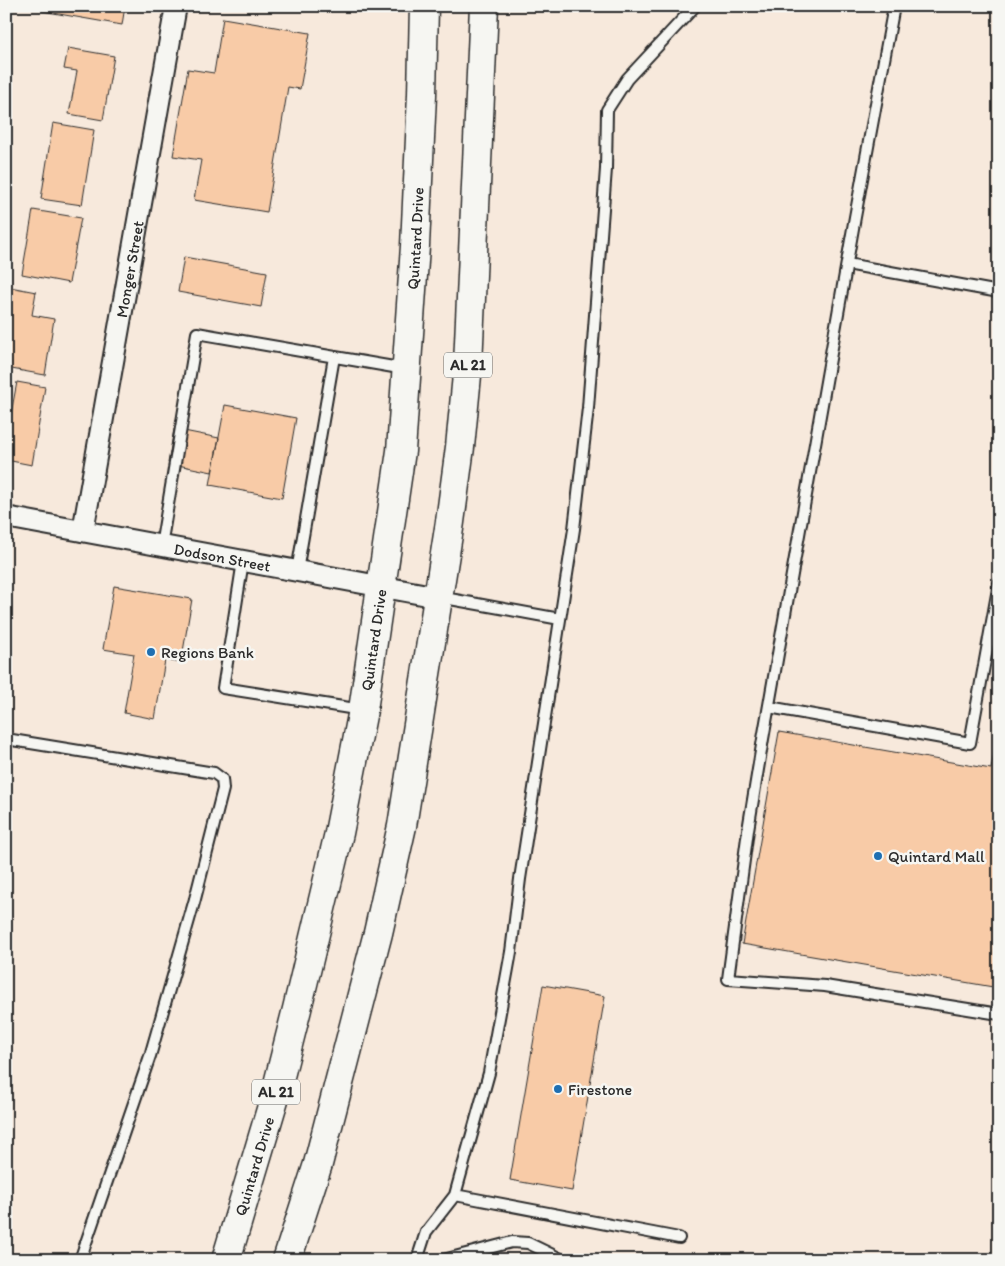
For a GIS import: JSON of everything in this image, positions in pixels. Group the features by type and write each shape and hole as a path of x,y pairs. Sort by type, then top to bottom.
{"highway":[{"name":"Quintard Drive","path":"225,1252 275,1096 339,833 363,710 401,451 415,246 424,6"},
{"name":"AL 21","path":"286,1260 318,1164 378,933 396,855 450,522 468,365 483,12"}],"street":[{"name":"Monger Street","path":"83,531 176,6"},
{"name":"Dodson Street","path":"6,517 438,597"}],"lane":[{"path":"418,1260 426,1232 455,1195 489,1073 511,952 520,879 574,529 588,408 606,170 607,110 627,78 696,6"},
{"path":"894,6 748,830 728,979 825,986 999,1014"},
{"path":"847,264 999,292"},
{"path":"161,546 197,333 406,369"},
{"path":"297,571 334,357"},
{"path":"243,561 223,688 363,710"},
{"path":"769,707 970,743 999,583"},
{"path":"438,597 560,619"},
{"path":"6,739 214,773 222,779 223,789 195,899 150,1056 80,1260"},
{"path":"455,1195 679,1238"},
{"path":"443,1260 512,1242 528,1243 563,1260"}],"building":[{"path":"43,6 125,6 122,25 42,11"},
{"path":"223,18 310,33 300,89 288,87 267,212 194,200 201,160 173,156 188,69 214,73"},
{"path":"68,48 114,56 103,120 69,114 77,71 64,69"},
{"path":"53,123 94,130 82,205 41,199"},
{"path":"33,210 81,218 69,283 22,274"},
{"path":"184,257 267,272 261,307 178,292"},
{"path":"10,287 36,292 32,315 54,319 45,375 6,368 6,307"},
{"path":"17,382 45,387 32,465 6,460 6,418 10,419"},
{"path":"225,405 296,418 282,498 210,485"},
{"path":"174,429 219,438 212,472 168,463"},
{"name":"Regions Bank","path":"114,586 192,599 181,663 165,660 155,719 124,713 134,654 103,649"},
{"name":"Quintard Mall","path":"999,725 999,988 742,944 779,732 991,769"},
{"path":"543,985 605,996 572,1191 510,1180"}],"place":[{"name":"Regions Bank","path":"151,652"},
{"name":"Quintard Mall","path":"878,856"},
{"name":"Firestone","path":"558,1089"}]}
